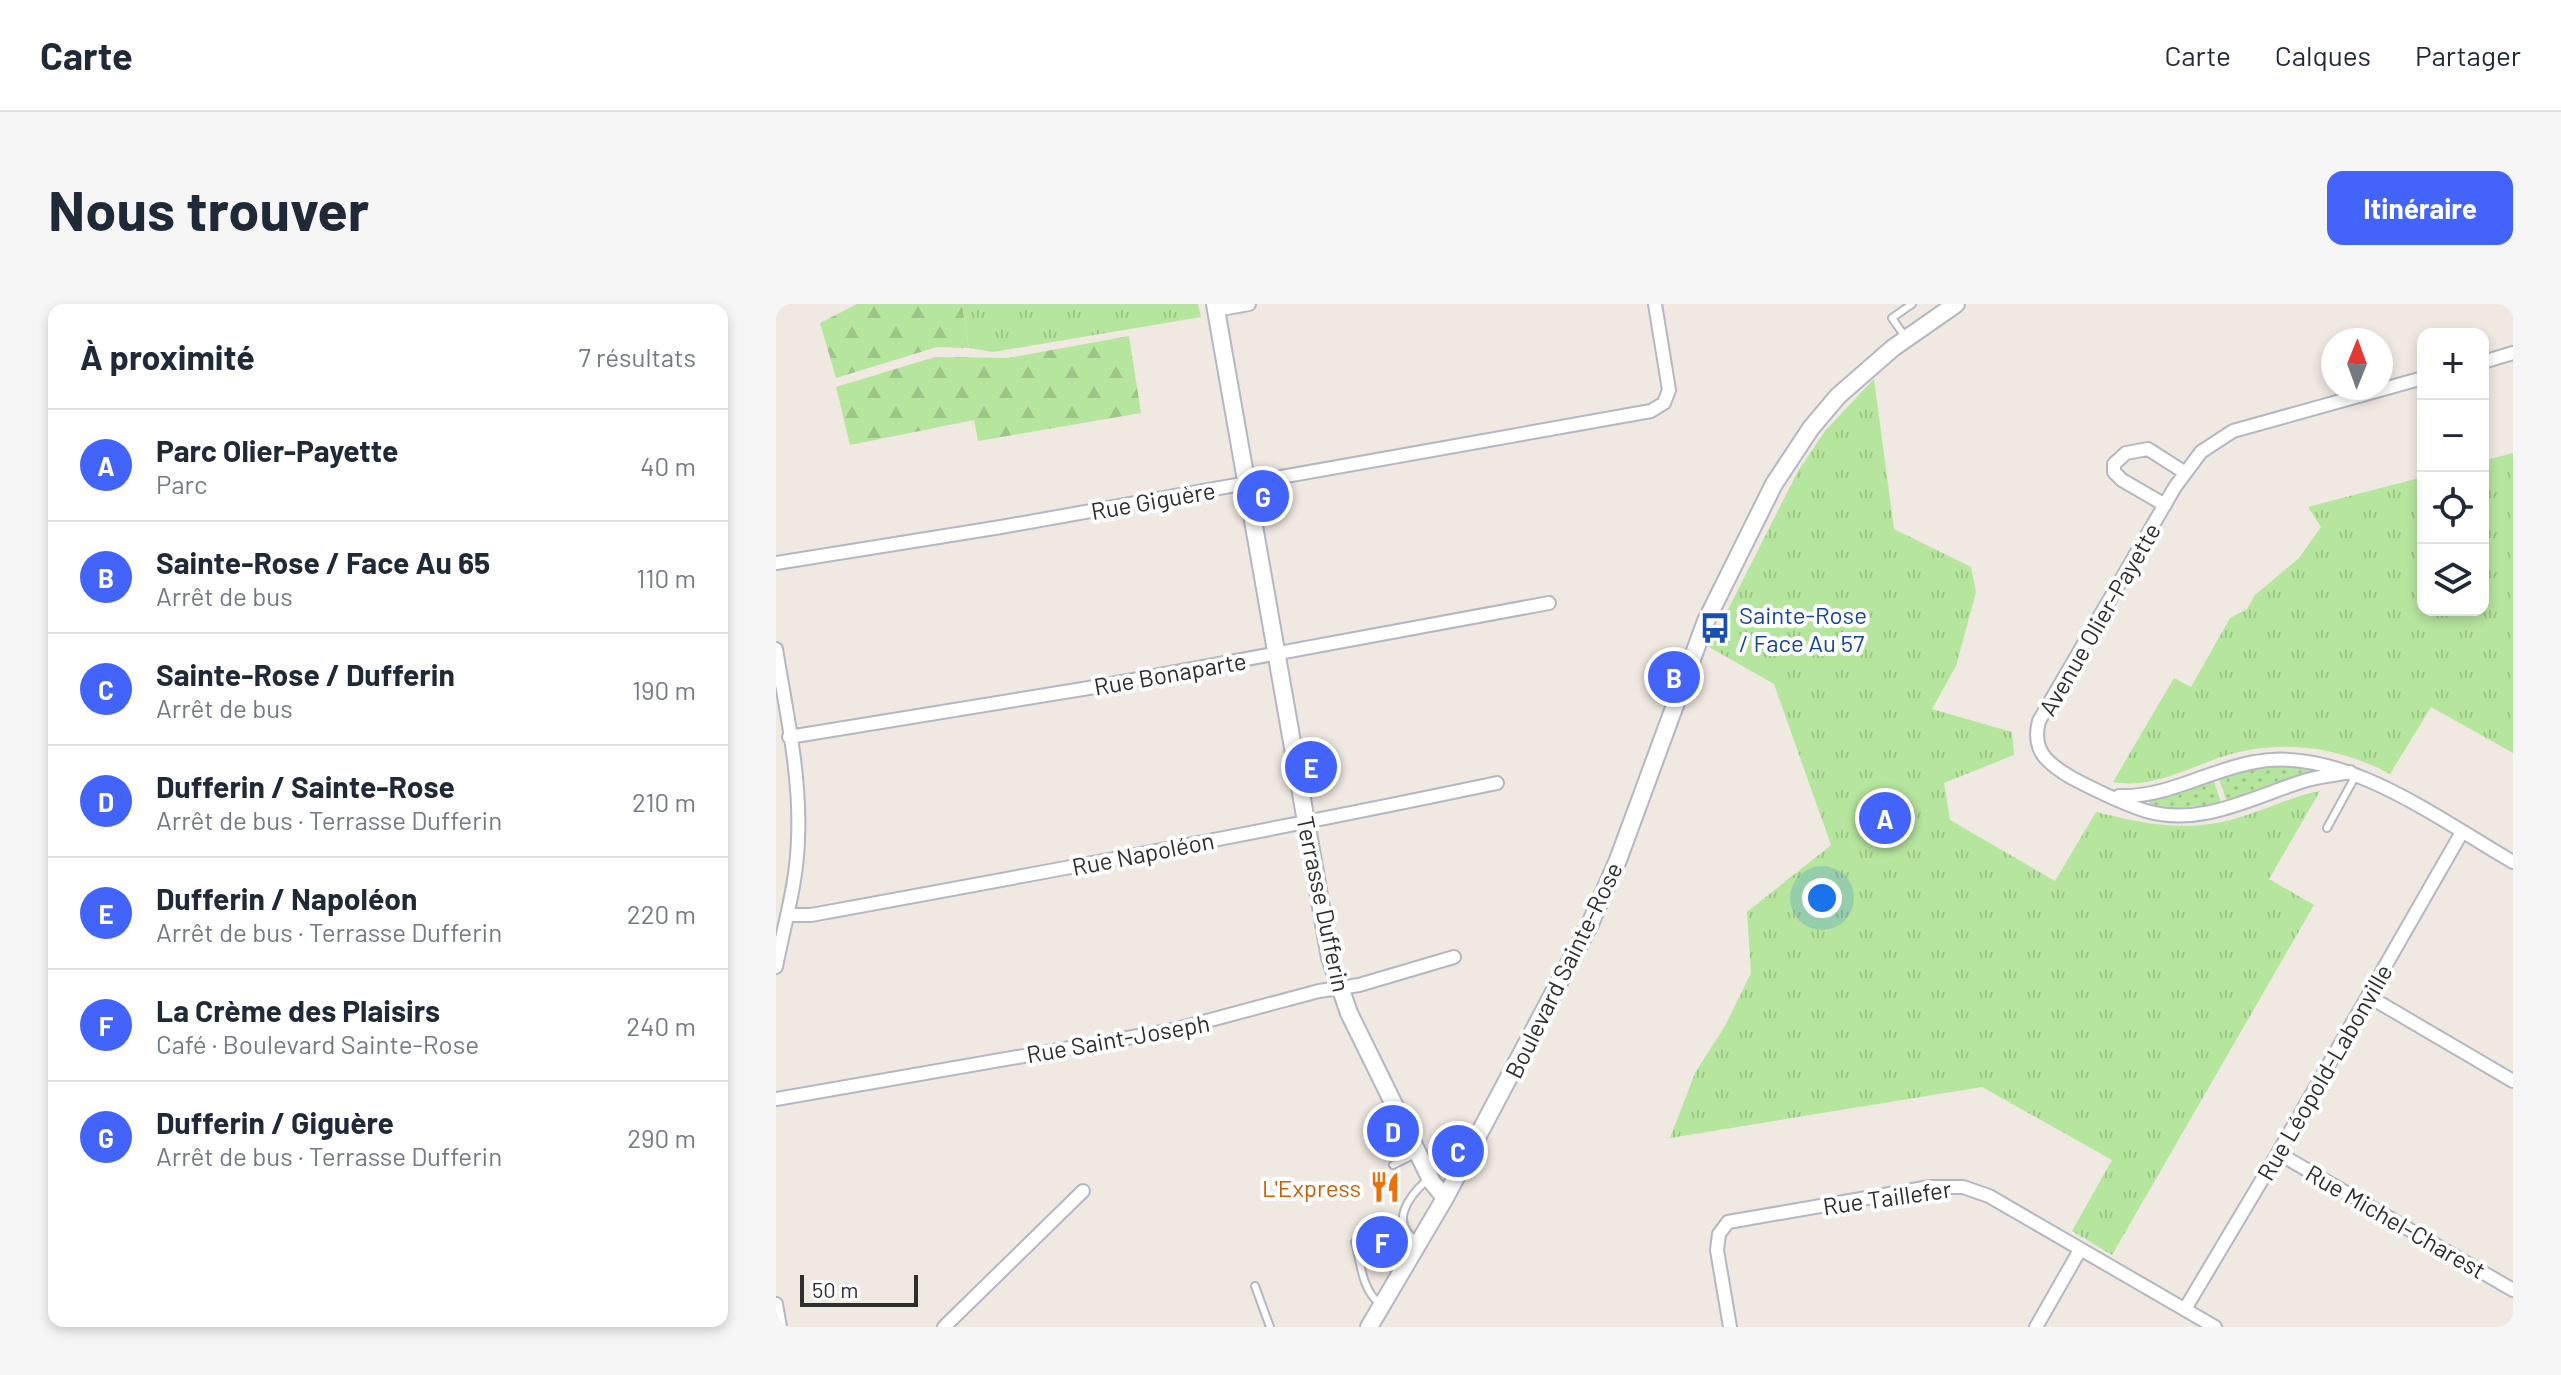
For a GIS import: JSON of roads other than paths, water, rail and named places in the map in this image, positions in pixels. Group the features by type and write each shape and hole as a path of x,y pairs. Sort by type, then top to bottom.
{"street":[{"path":"1215,307 1249,304"},
{"name":"Rue Giguère","path":"776,563 986,530 1656,409 1664,403 1669,390 1655,304"},
{"name":"Boulevard Sainte-Rose","path":"1371,1326 1445,1198 1601,902 1697,642 1768,495 1794,452 1826,409 1862,373 1956,304"},
{"name":"Terrasse Dufferin","path":"1215,307 1330,958 1356,1028 1430,1178 1445,1198"},
{"path":"2489,360 2513,353"},
{"name":"Avenue Olier-Payette","path":"2353,773 2309,780 2239,806 2202,814 2167,814 2146,810 2069,776 2043,759 2036,732 2039,721 2184,472 2209,445 2243,427 2417,380"},
{"name":"Avenue Olier-Payette","path":"2165,505 2122,480 2114,472 2114,464 2126,453 2148,449 2184,472"},
{"name":"Rue Bonaparte","path":"789,737 1276,655 1549,603"},
{"path":"776,649 798,828 797,859 776,967"},
{"name":"Avenue Olier-Payette","path":"2104,793 2146,795 2229,768 2277,759 2319,763 2353,773 2513,862"},
{"name":"Rue Napoléon","path":"787,915 811,915 1306,823 1497,783"},
{"name":"Rue Léopold-Labonville","path":"2185,1309 2462,832"},
{"name":"Rue Saint-Joseph","path":"776,1099 1173,1030 1359,985 1454,957"},
{"path":"2368,996 2513,1081"},
{"name":"Rue Michel-Charest","path":"2278,1153 2513,1290"},
{"name":"Rue Taillefer","path":"1730,1327 1717,1245 1721,1230 1734,1220 1954,1185 1989,1196 2215,1327"},
{"path":"944,1327 1083,1191"},
{"path":"2036,1327 2080,1250"},
{"path":"776,1304 780,1327"}],"lane":[{"path":"1906,338 1892,318 1912,304"},
{"path":"2327,828 2353,773"},
{"path":"1393,1165 1417,1153"},
{"path":"1420,1243 1408,1234 1405,1205 1413,1192 1430,1178"},
{"path":"1355,1242 1369,1292 1383,1307"},
{"path":"1255,1286 1270,1327"}],"place":[{"name":"Dufferin / Giguère","path":"1263,496"},
{"name":"Sainte-Rose / Face Au 57","path":"1715,628"},
{"name":"Sainte-Rose / Face Au 65","path":"1674,677"},
{"name":"Dufferin / Napoléon","path":"1311,767"},
{"name":"Parc Olier-Payette","path":"1885,818"},
{"name":"Dufferin / Sainte-Rose","path":"1393,1131"},
{"name":"Sainte-Rose / Dufferin","path":"1458,1151"},
{"name":"L'Express","path":"1385,1187"},
{"name":"La Crème des Plaisirs","path":"1382,1242"}]}
